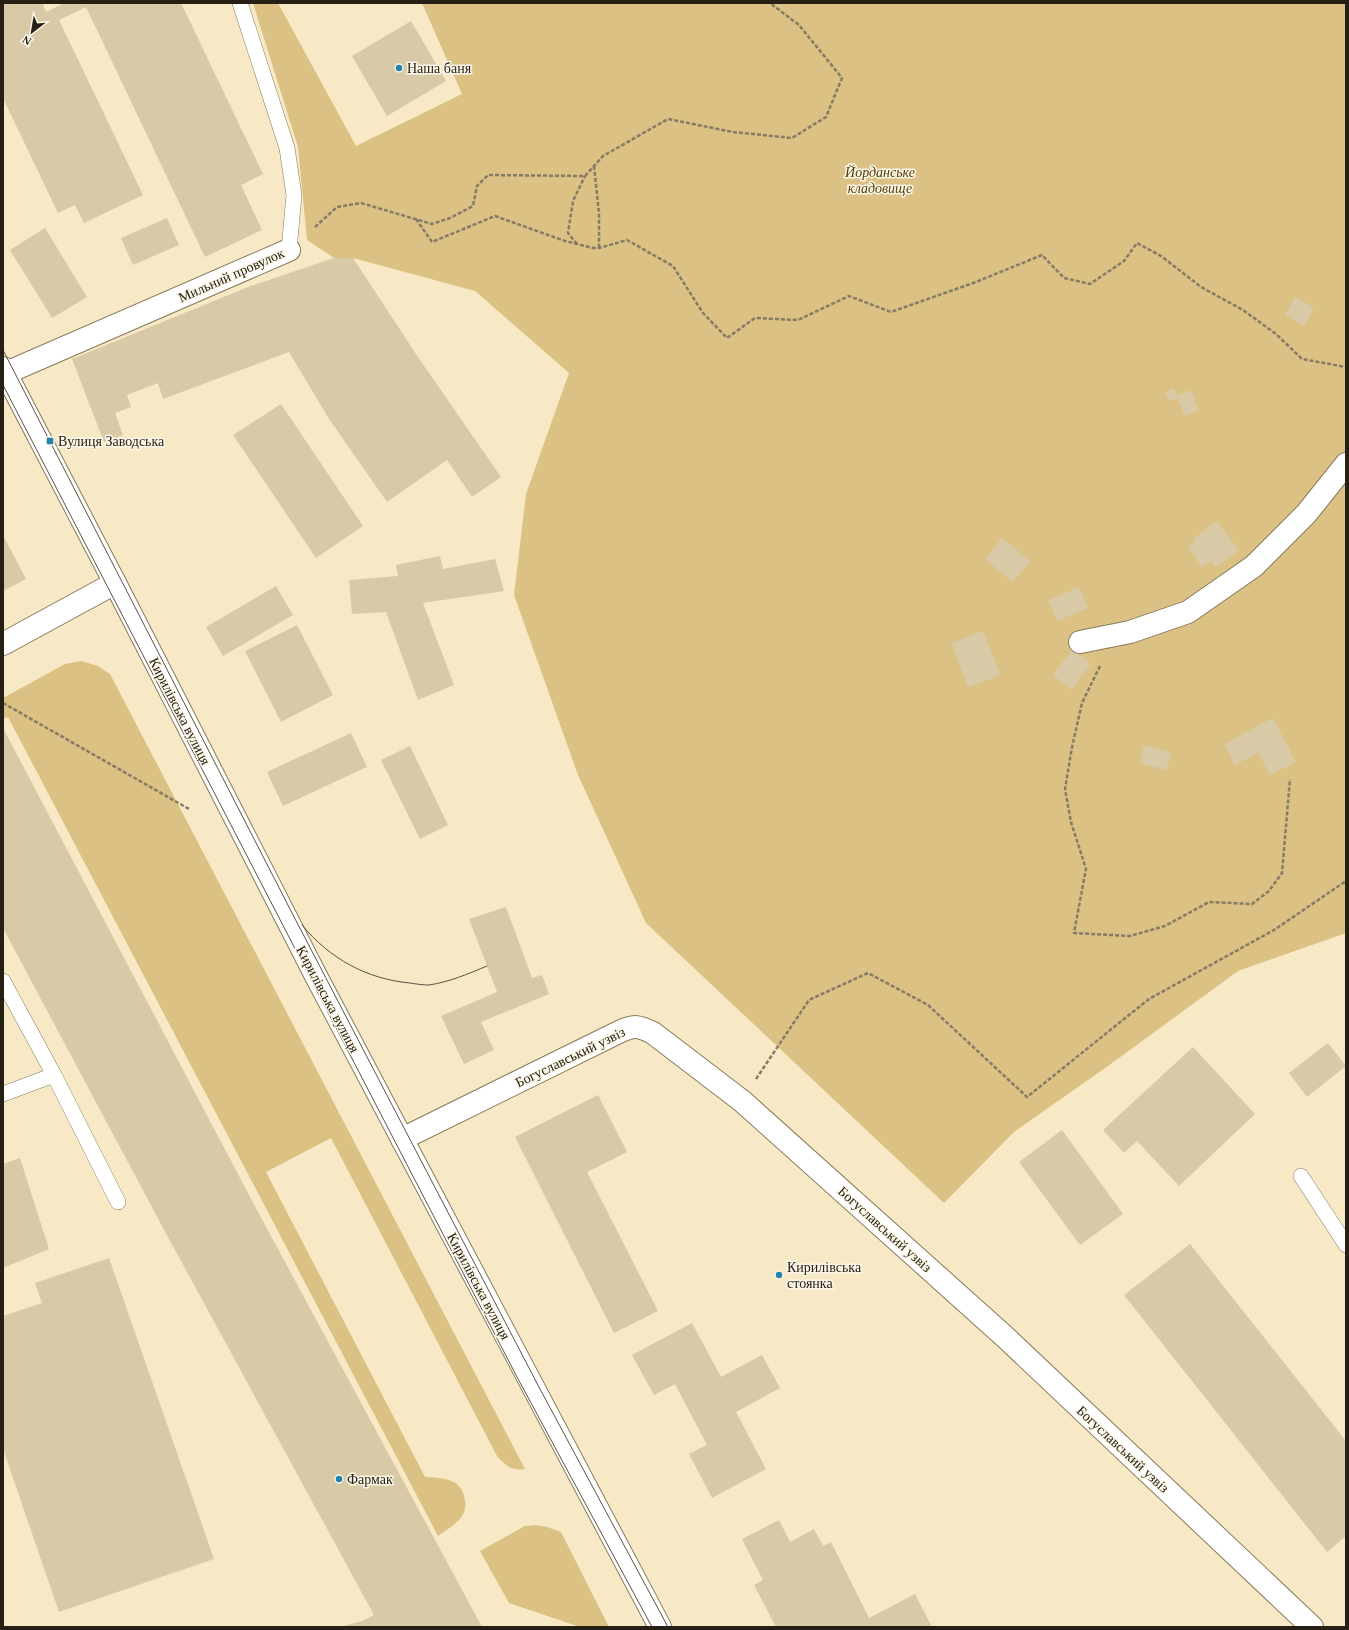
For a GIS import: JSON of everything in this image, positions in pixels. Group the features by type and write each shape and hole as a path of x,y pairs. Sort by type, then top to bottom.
{"street":[{"name":"Мильний провулок","path":"4,371 289,250"},
{"name":"Кирилівська вулиця","path":"4,371 115,583 316,976 660,1627"},
{"path":"1080,642 1130,632 1188,612 1254,566 1306,514 1346,464"},
{"path":"3,644 115,583"},
{"name":"Богуславський узвіз","path":"402,1139 632,1026 640,1027 653,1033 742,1100 1004,1336 1312,1627"}],"lane":[{"name":"Мильний провулок","path":"240,3 287,148 294,195 289,250"},
{"path":"3,981 54,1075 118,1202"},
{"path":"3,1094 54,1075"},
{"path":"1301,1176 1346,1245"}],"path":[{"path":"578,244 568,233 573,201 585,176 603,156 668,119 733,132 792,138 826,117 842,78 799,25 770,3"},
{"path":"594,165 599,213 599,248"},
{"path":"289,250 337,207 361,203 432,224 450,218 473,206 477,186 488,175 585,176"},
{"path":"416,219 432,242 495,216 578,244 599,248 627,240 673,266 703,313 727,338 755,318 798,320 849,296 890,312 976,282 1042,255 1064,278 1090,284 1124,261 1137,243 1161,256 1201,287 1243,310 1276,334 1302,359 1346,368"},
{"path":"1115,635 1082,702 1065,789 1071,822 1086,869 1074,933 1130,936 1165,926 1209,902 1252,904 1269,891 1282,873 1290,779"},
{"path":"3,703 189,809"},
{"path":"742,1100 809,1000 868,973 928,1005 1027,1097 1149,999 1274,930 1346,881"}],"green space":[{"name":"Йорданське кладовище","path":"253,3 278,3 356,146 462,94 422,3 1346,3 1346,933 1238,971 1108,1066 1014,1132 944,1203 646,923 578,775 514,595 526,494 569,373 475,291 353,258 334,258 307,240 298,147"},
{"path":"81,661 98,666 110,674 525,1469 510,1467 503,1463 497,1456 331,1138 266,1172 425,1477 451,1481 460,1488 463,1493 465,1507 462,1516 438,1536 8,717 3,719 3,698 65,664"},
{"path":"535,1525 561,1532 609,1627 580,1627 509,1603 480,1551 525,1526"}],"building":[{"path":"3,3 42,3 46,12 64,3 181,3 263,174 241,185 262,230 205,257 86,7 59,20 143,195 84,223 75,205 58,213 3,98"},
{"name":"Наша баня","path":"411,21 446,81 387,116 352,56"},
{"path":"167,218 179,245 133,265 121,238"},
{"path":"45,228 87,297 52,318 10,250"},
{"path":"334,258 353,258 418,357 501,477 472,497 447,460 387,502 329,419 289,352 163,399 158,383 127,395 131,407 115,413 123,435 104,442 72,359 248,287"},
{"path":"1295,297 1314,308 1304,326 1285,315"},
{"path":"1174,388 1177,396 1191,390 1199,410 1185,416 1178,398 1169,401 1165,392"},
{"path":"281,404 363,526 316,558 233,435"},
{"path":"1217,521 1239,550 1216,567 1211,561 1202,567 1188,547 1195,541 1193,539"},
{"path":"3,535 26,579 3,591"},
{"path":"1002,538 1030,561 1013,582 985,559"},
{"path":"440,556 443,569 495,559 504,591 423,603 454,685 418,700 386,612 352,614 349,580 398,576 396,565"},
{"path":"276,586 293,615 223,656 206,627"},
{"path":"1079,587 1088,608 1057,621 1048,600"},
{"path":"297,625 333,695 281,722 245,651"},
{"path":"983,631 1001,675 968,687 951,643"},
{"path":"1072,649 1091,664 1071,690 1053,675"},
{"path":"1273,718 1296,762 1270,775 1258,753 1235,765 1224,744"},
{"path":"3,728 250,1197 482,1627 340,1627 362,1621 374,1615 169,1239 3,928"},
{"path":"351,733 367,767 283,806 267,772"},
{"path":"1144,745 1171,752 1167,770 1140,763"},
{"path":"410,746 448,825 420,839 381,760"},
{"path":"506,907 532,978 542,975 549,994 481,1022 494,1050 464,1064 441,1016 497,992 469,919"},
{"path":"1328,1043 1346,1066 1307,1097 1289,1073"},
{"path":"1193,1047 1255,1114 1179,1186 1137,1141 1124,1153 1103,1130"},
{"path":"598,1095 627,1152 587,1172 658,1311 614,1333 515,1137"},
{"path":"1062,1130 1123,1214 1080,1245 1019,1162"},
{"path":"20,1158 49,1249 3,1268 3,1164"},
{"path":"1190,1244 1346,1441 1346,1536 1327,1552 1124,1295"},
{"path":"109,1258 214,1559 59,1612 3,1449 3,1316 42,1303 35,1283"},
{"path":"692,1323 721,1377 762,1355 780,1388 736,1412 766,1469 712,1498 689,1454 707,1445 675,1384 654,1395 632,1355"},
{"path":"779,1520 790,1542 814,1529 823,1546 831,1542 869,1618 915,1594 932,1627 776,1627 754,1585 763,1580 742,1539"}],"tram line":[{"path":"3,350 291,911 540,1389 668,1627"},
{"path":"3,385 517,1377 652,1627"},
{"path":"302,925 325,948 350,965 364,972 394,981 429,985 436,984 466,975 487,966"}],"place":[{"name":"Наша баня","path":"399,68"},
{"name":"Вулиця Заводська","path":"50,441"},
{"name":"Кирилівська стоянка","path":"779,1275"},
{"name":"Фармак","path":"339,1479"}]}
